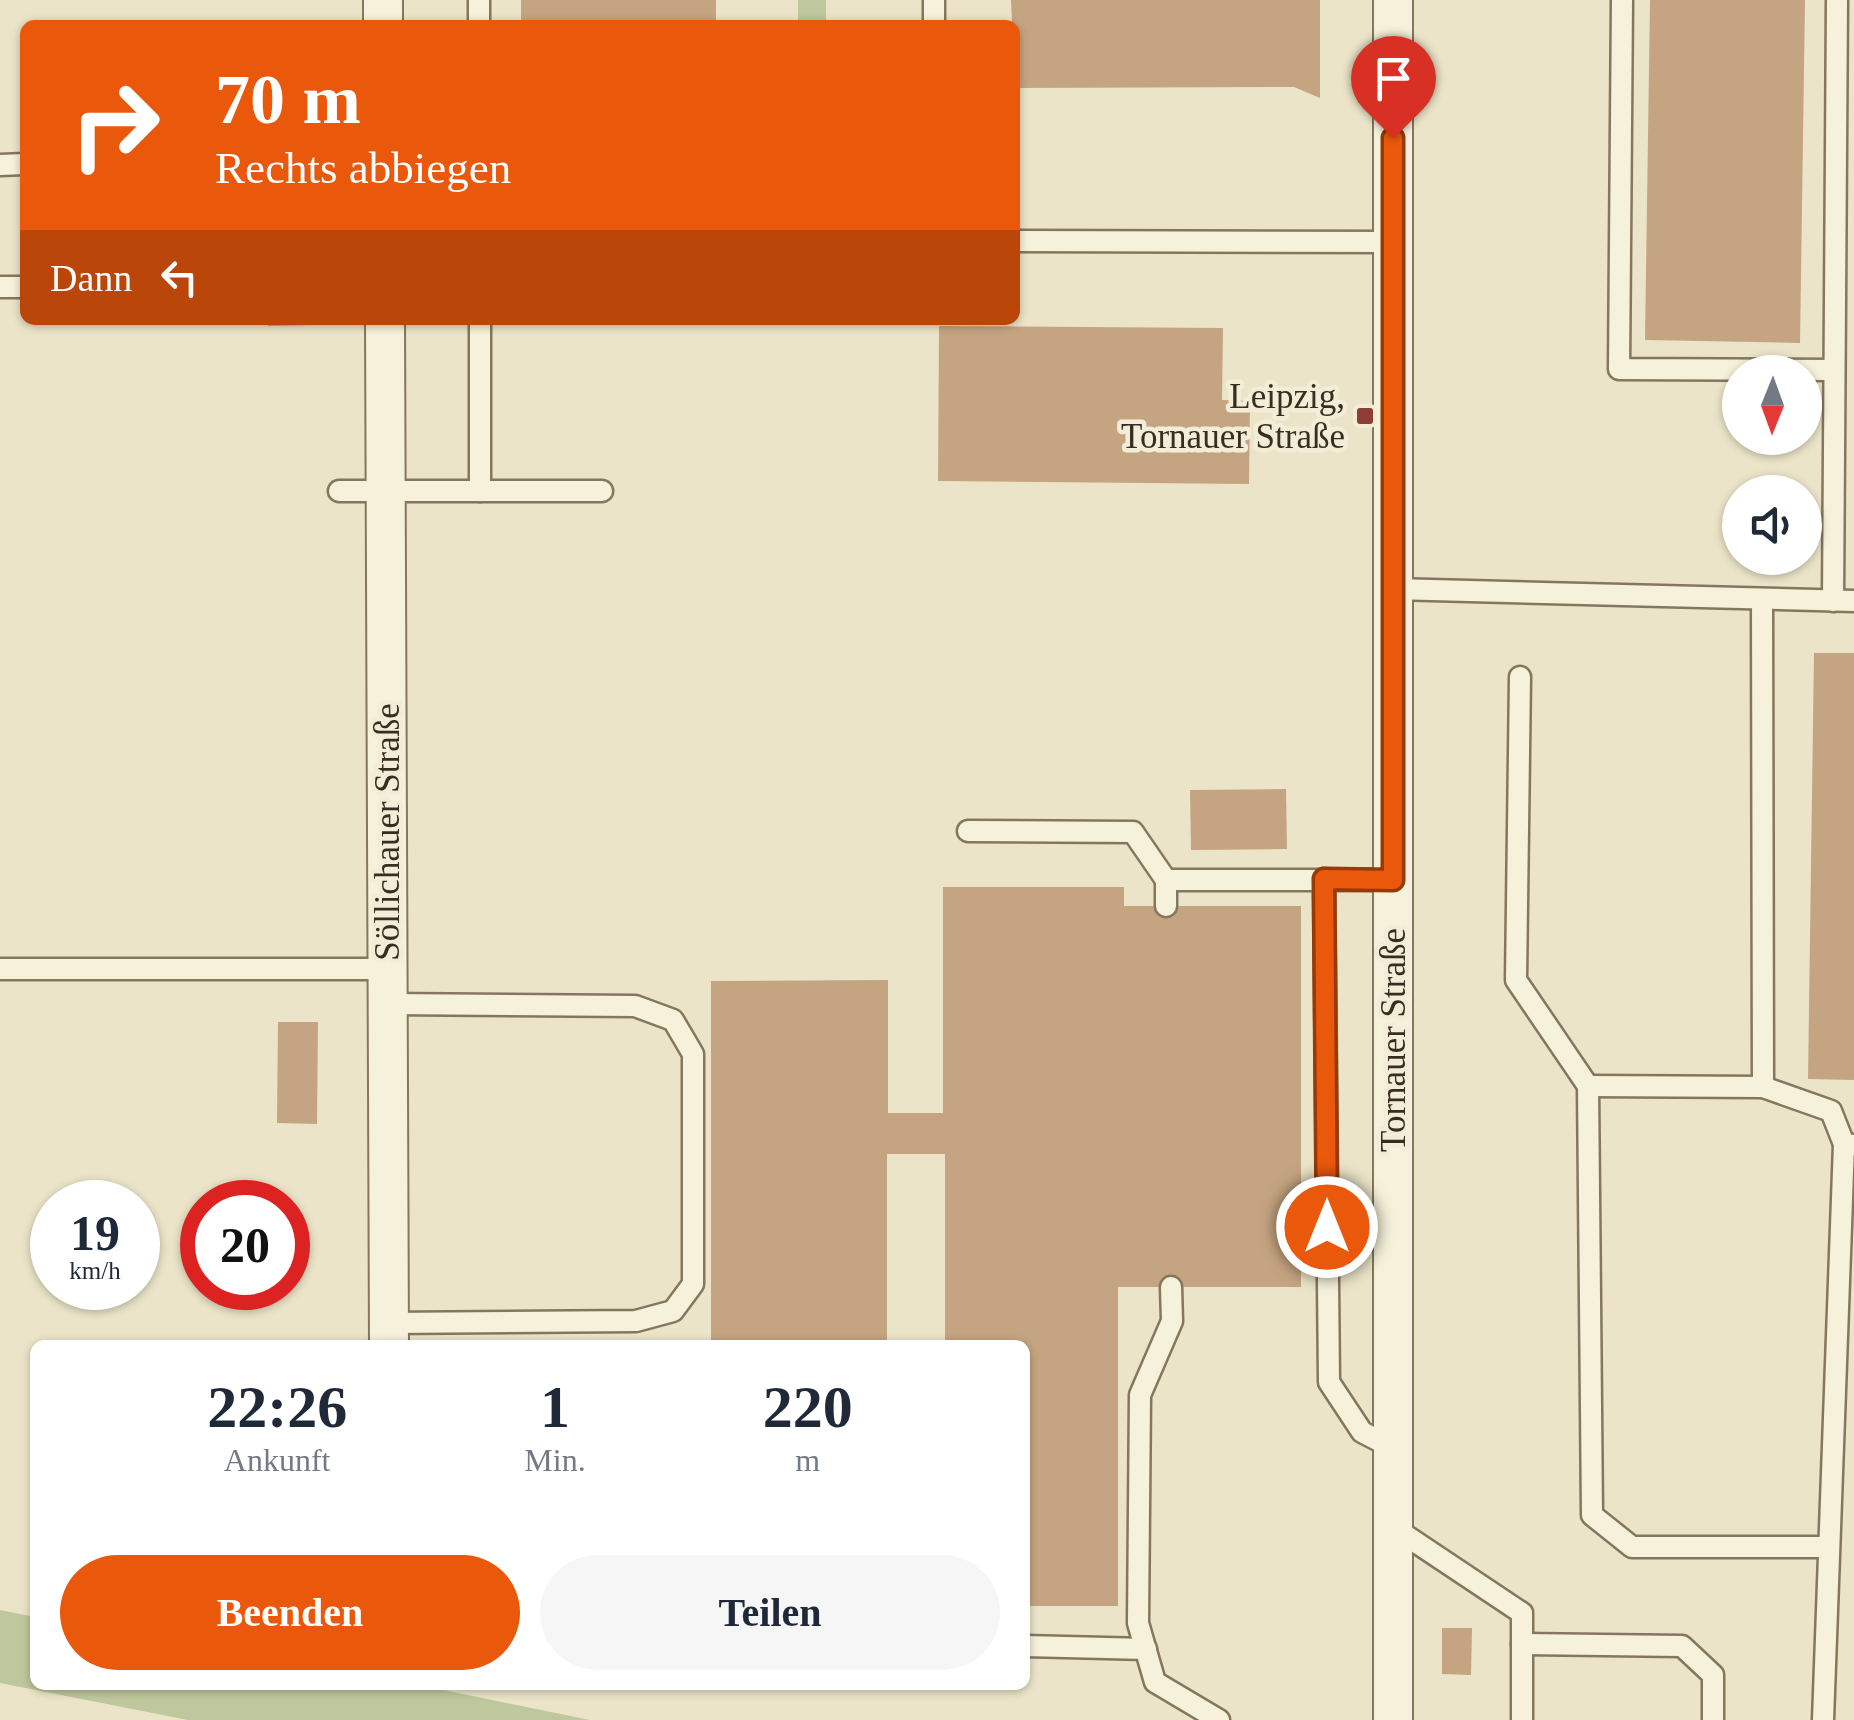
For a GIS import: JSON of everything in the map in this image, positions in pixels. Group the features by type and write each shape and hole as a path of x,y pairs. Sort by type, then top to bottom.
{"street":[{"name":"Tornauer Straße","path":"1393,0 1393,1720"},
{"name":"Söllichauer Straße","path":"385,325 389,1334"}],"lane":[{"path":"1622,0 1619,369 1834,370"},
{"path":"1393,589 1844,601 1834,370 1837,0"},
{"path":"1020,241 1393,242"},
{"path":"480,325 480,491"},
{"path":"339,491 602,490"},
{"path":"1762,599 1763,1088"},
{"path":"1520,676 1516,980 1588,1086 1592,1515 1632,1547 1828,1547"},
{"path":"968,831 1133,832 1166,880 1166,906"},
{"path":"1324,879 1328,1382 1362,1432 1393,1448"},
{"path":"1166,880 1393,880"},
{"path":"0,969 388,986 635,1006 673,1020 693,1054 692,1284 673,1311 636,1321 389,1334"},
{"path":"1588,1086 1763,1088 1831,1111 1849,1145 1823,1720"},
{"path":"1172,1287 1172,1321 1140,1395 1138,1622 1155,1682 1219,1720"},
{"path":"1392,1528 1522,1613 1522,1720"},
{"path":"1522,1644 1682,1646 1712,1675 1713,1720"},
{"path":"1030,1646 1146,1649"}],"green space":[{"path":"798,0 826,0 826,20 798,20"},
{"path":"0,1610 30,1616 30,1689 0,1683"},
{"path":"36,1690 443,1690 590,1720 188,1720"}],"building":[{"path":"521,0 716,0 716,20 521,20"},
{"path":"1011,0 1320,0 1320,98 1294,87 1020,88 1020,20 1012,20"},
{"path":"1650,0 1805,0 1800,343 1645,340"},
{"path":"939,326 1223,328 1222,400 1250,401 1249,484 938,481"},
{"path":"1814,653 1854,653 1854,1080 1808,1079"},
{"path":"1286,789 1287,849 1191,850 1190,790"},
{"path":"943,887 1124,887 1124,906 1301,906 1301,1287 1118,1287 1118,1606 1030,1606 1030,1340 945,1340 945,1154 887,1154 887,1340 711,1340 711,981 888,980 888,1113 943,1113"},
{"path":"278,1022 318,1022 317,1124 277,1123"},
{"path":"1442,1628 1472,1628 1471,1675 1442,1674"}],"place":[{"name":"Leipzig, Tornauer Straße","path":"1365,416"}],"route":[{"path":"1327,1227 1324,879 1393,880 1393,138"}]}
